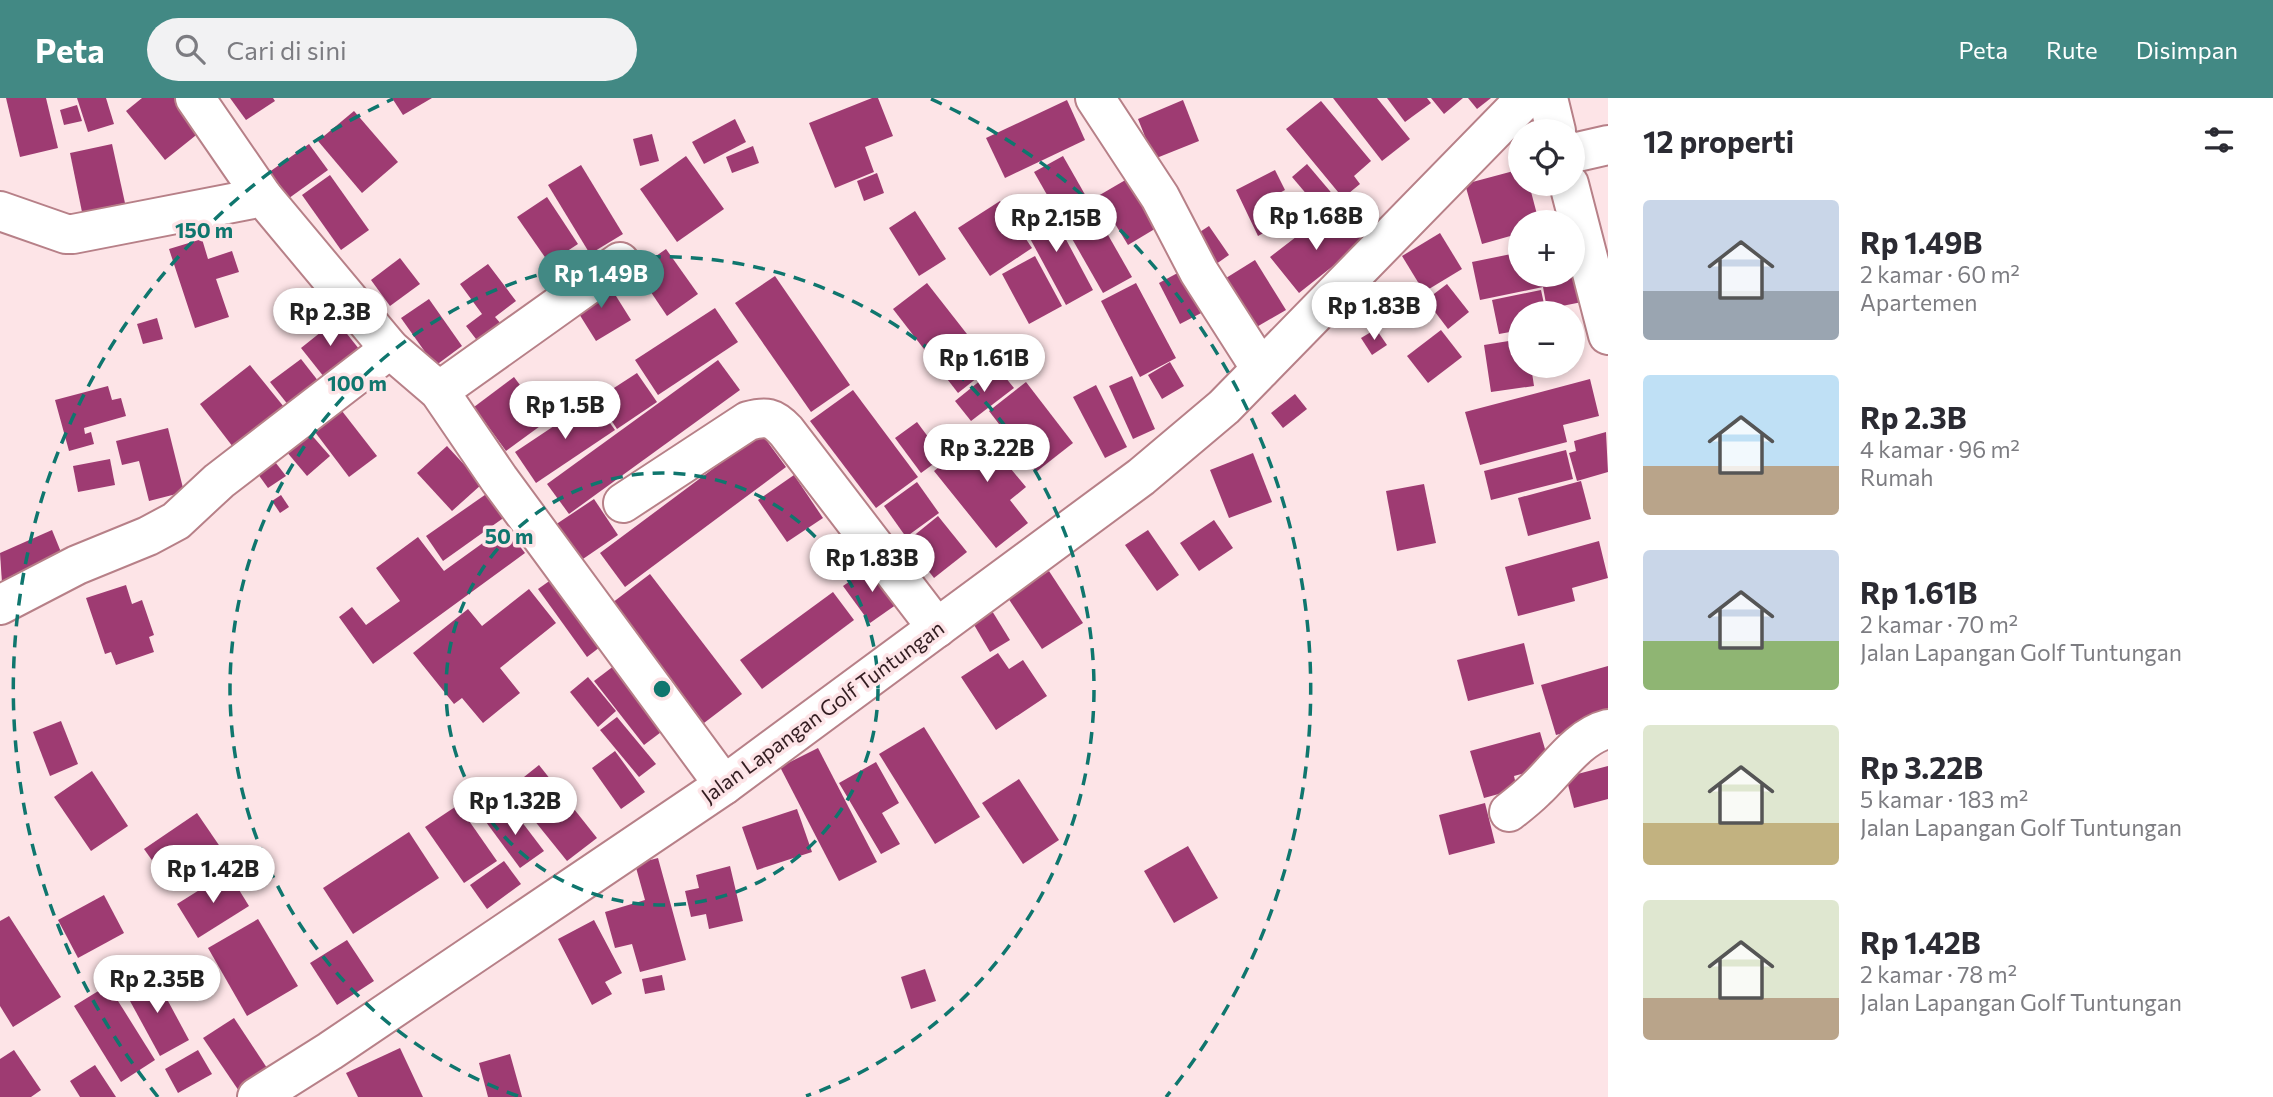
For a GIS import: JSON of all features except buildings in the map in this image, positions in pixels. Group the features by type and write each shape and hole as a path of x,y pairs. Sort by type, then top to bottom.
{"street":[{"path":"195,98 263,197 390,349 439,391 499,478 724,785"},
{"path":"1095,98 1160,197 1199,272 1261,369"},
{"name":"Jalan Lapangan Golf Tuntungan","path":"257,1097 342,1043 724,785 1152,468 1224,407 1526,98"},
{"path":"1548,98 1553,119"},
{"path":"1585,150 1608,145"},
{"path":"1572,196 1608,335"},
{"path":"0,211 66,234 73,234 263,197"},
{"path":"439,391 620,262"},
{"path":"0,606 76,565 148,536 176,521 219,481 390,349"},
{"path":"623,503 748,421 769,417 786,430 937,628"},
{"path":"1509,812 1571,753 1599,731 1608,729"}]}
